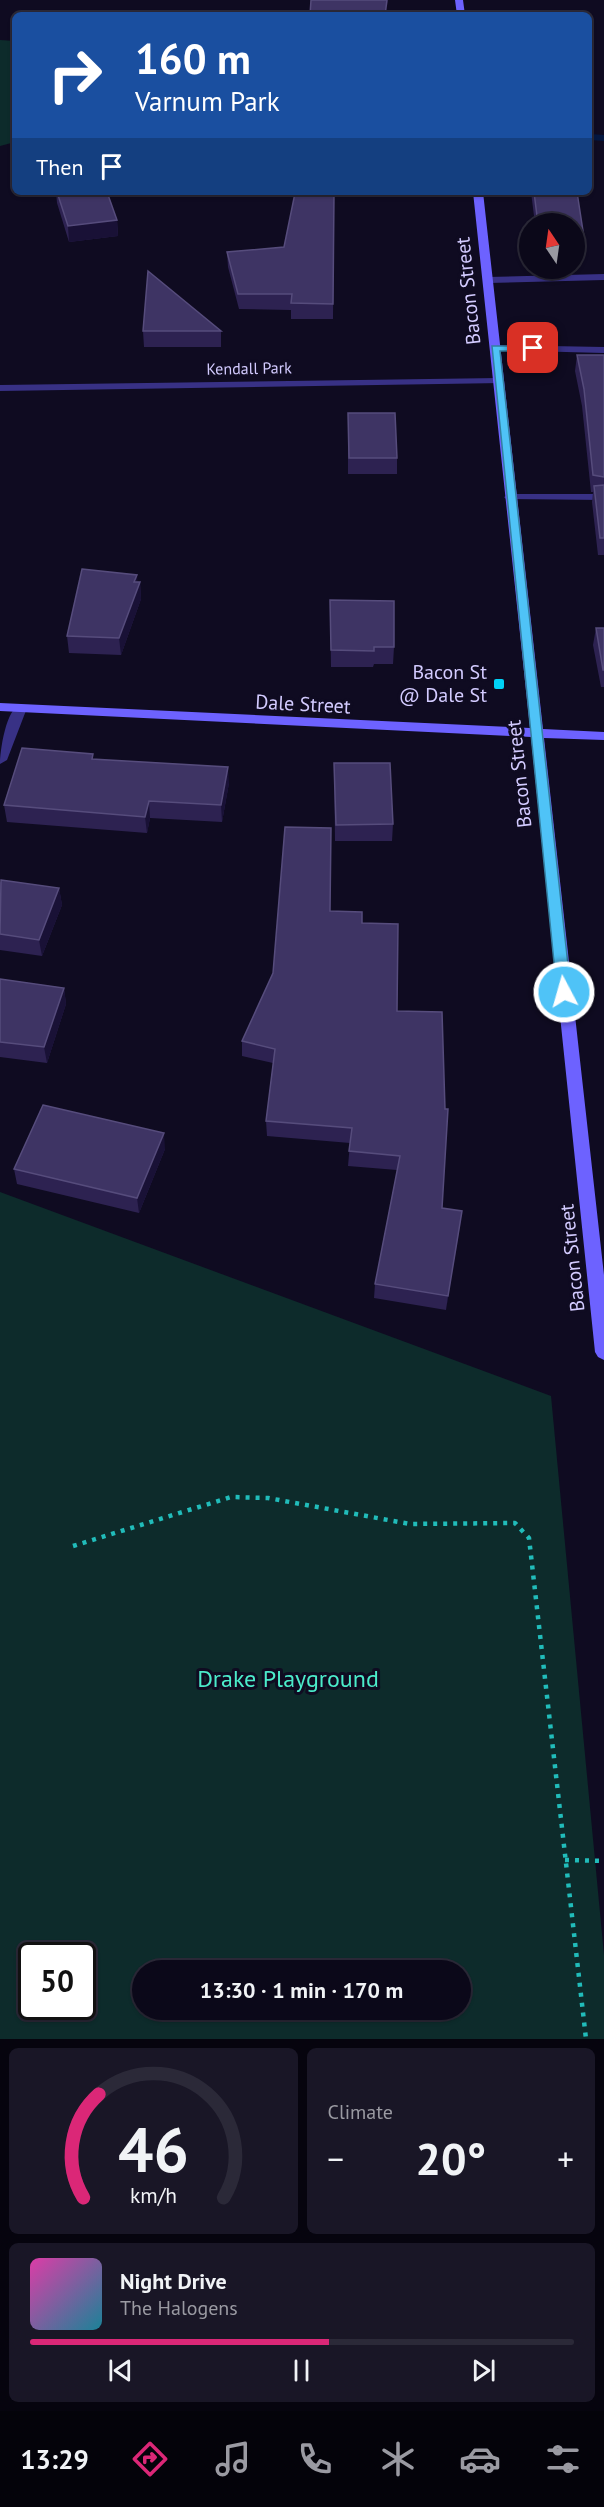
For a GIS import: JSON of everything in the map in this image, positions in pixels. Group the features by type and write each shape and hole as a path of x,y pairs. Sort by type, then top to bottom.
{"main road":[{"name":"Bacon Street","path":"478,195 604,1352"},
{"name":"Dale Street","path":"0,706 604,736"}],"street":[{"path":"488,280 604,278"},
{"path":"495,348 604,350"},
{"name":"Kendall Park","path":"0,388 498,381"},
{"path":"510,497 604,497"},
{"path":"0,760 21,708"}],"path":[{"path":"73,1546 231,1497 268,1498 410,1524 515,1523 528,1538 586,2039"},
{"path":"565,1860 604,1861"}],"green space":[{"path":"0,40 12,41 12,143 0,146"},
{"name":"Drake Playground","path":"0,1192 551,1396 604,1955 604,2039 0,2039"}],"building":[{"path":"311,0 387,0 385,12 310,12"},
{"path":"58,195 108,195 117,220 68,226"},
{"path":"295,195 334,195 333,304 291,303 292,294 238,294 227,252 284,247"},
{"path":"534,195 577,195 580,213 537,213"},
{"path":"148,271 221,331 143,331"},
{"path":"577,355 604,355 604,477 593,475 584,389"},
{"path":"348,413 395,413 397,458 349,458"},
{"path":"604,485 604,538 600,538 594,486"},
{"path":"82,569 137,575 134,582 140,582 119,638 67,636"},
{"path":"330,600 394,601 394,647 374,647 374,651 331,650"},
{"path":"596,628 604,628 604,670 603,670"},
{"path":"22,748 93,754 92,759 228,767 221,805 149,801 145,817 4,805"},
{"path":"334,763 390,763 393,824 336,825"},
{"path":"285,827 331,828 330,911 362,912 362,923 398,924 397,1011 442,1012 445,1109 448,1109 442,1208 462,1211 448,1296 375,1284 400,1156 349,1151 352,1128 266,1121 275,1049 242,1041 273,973"},
{"path":"1,880 59,888 39,940 0,934"},
{"path":"0,979 64,988 44,1047 0,1042"},
{"path":"43,1105 164,1133 137,1198 14,1169"}],"waterway":[{"path":"592,137 604,138"}],"place":[{"name":"Bacon St @ Dale St","path":"499,684"}],"route":[{"path":"533,348 495,348 564,992"}]}
